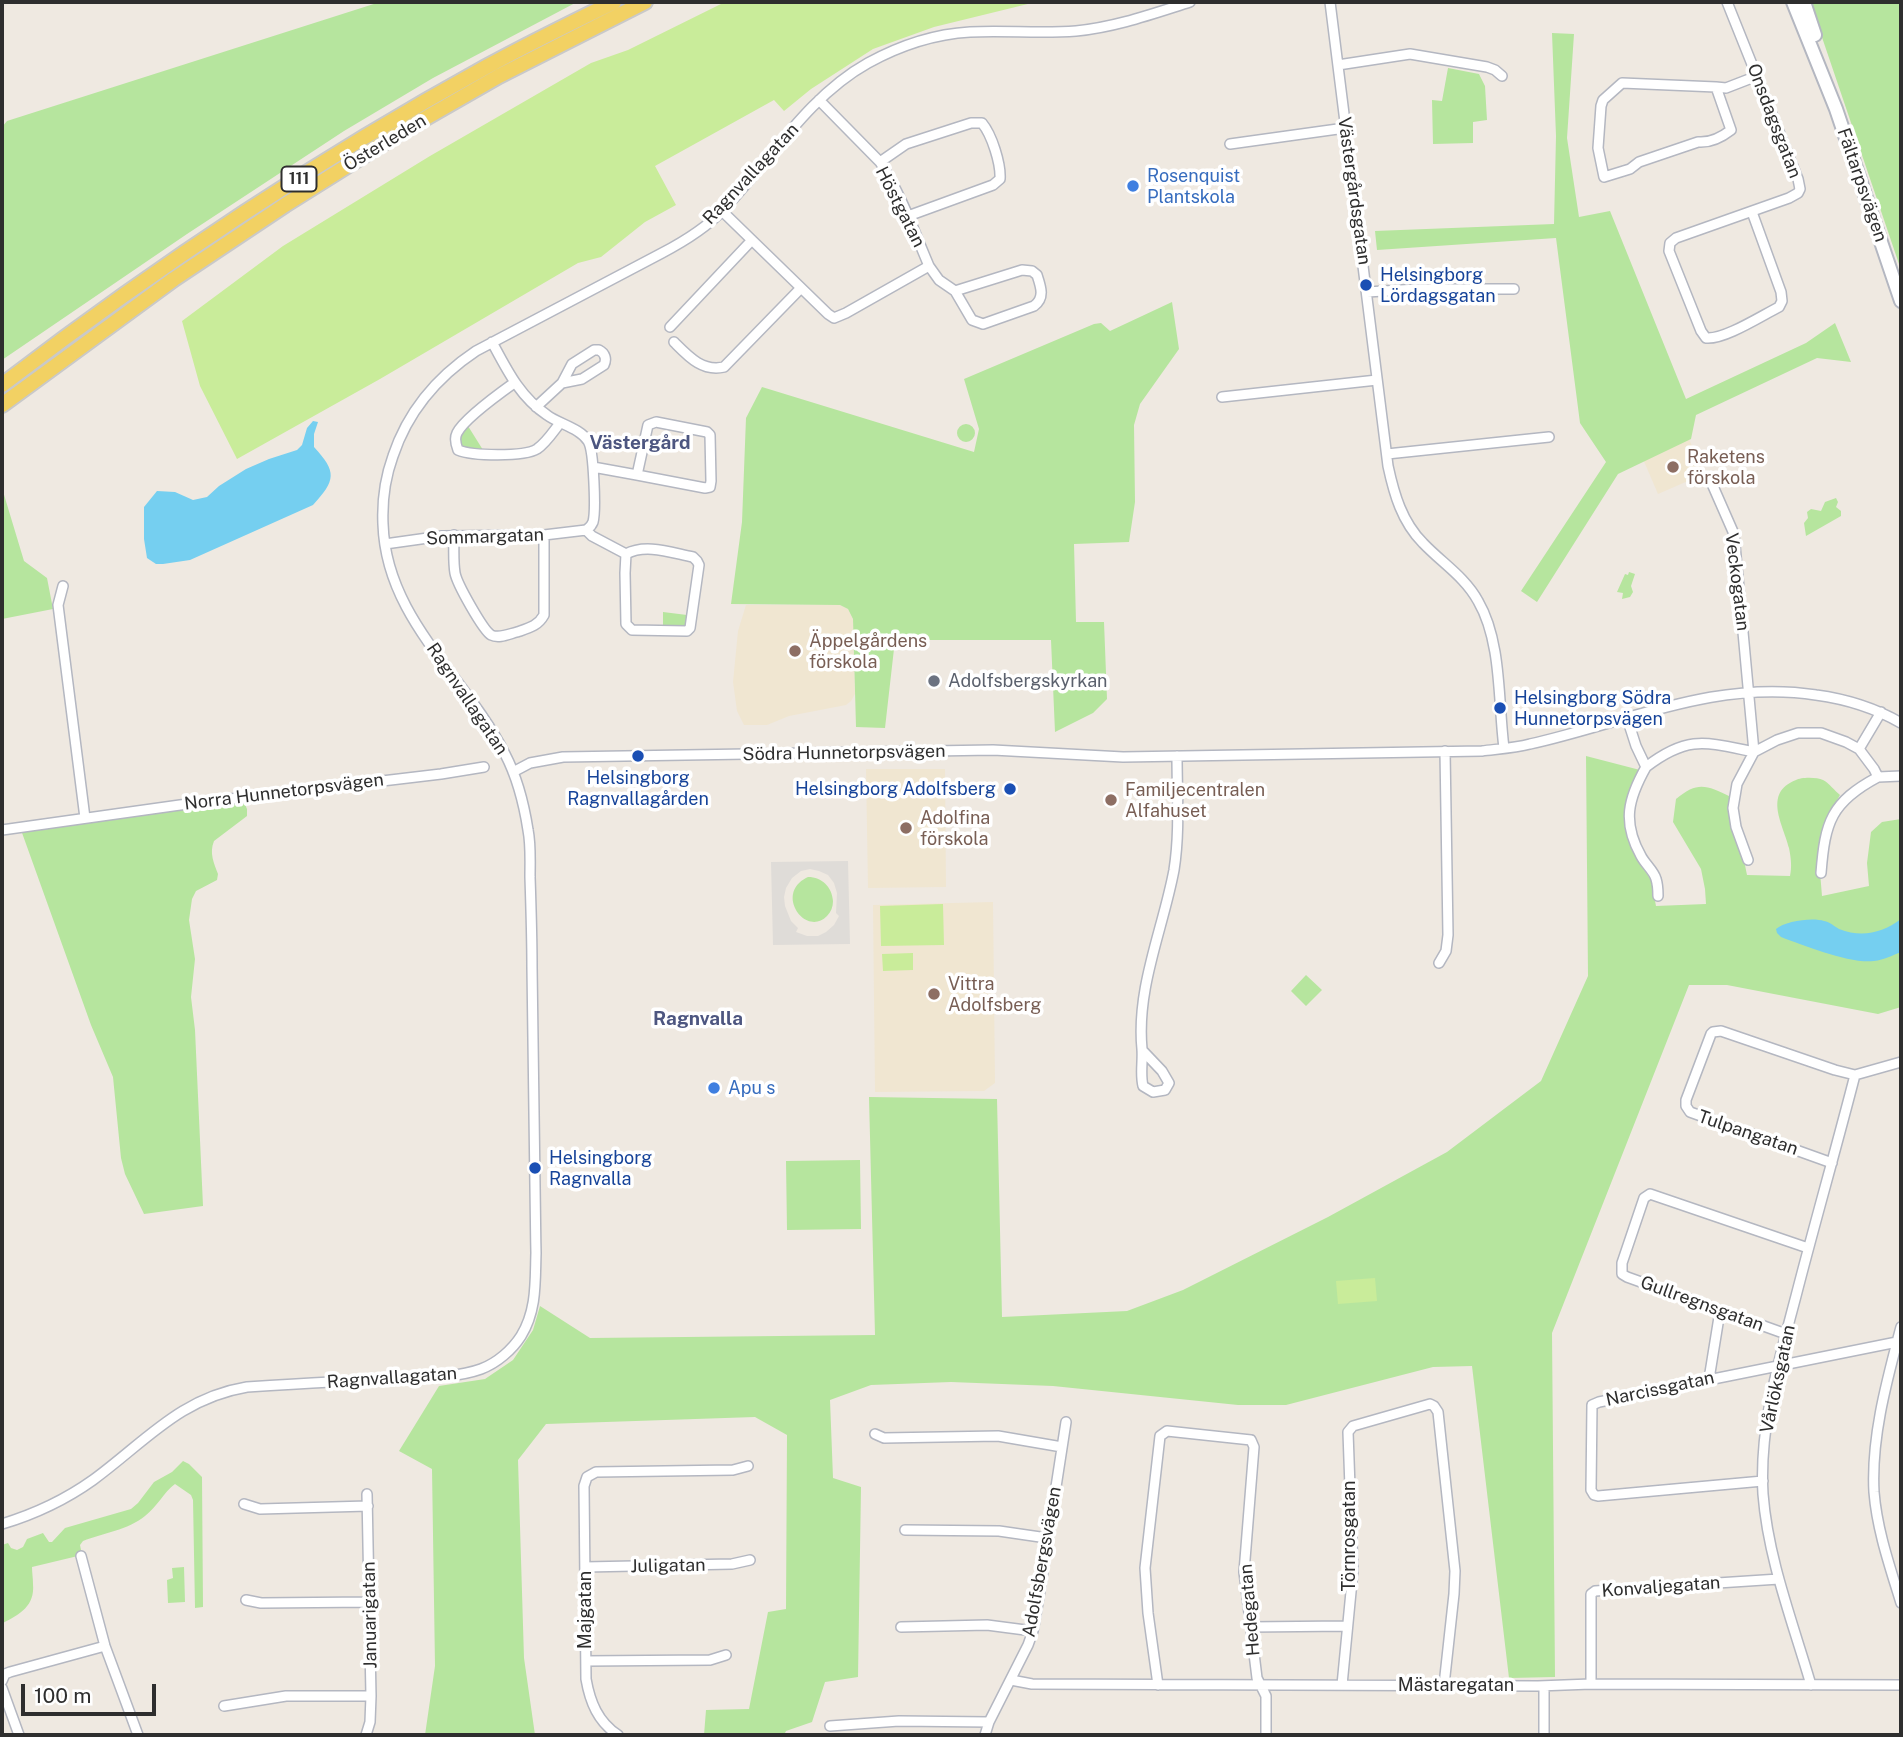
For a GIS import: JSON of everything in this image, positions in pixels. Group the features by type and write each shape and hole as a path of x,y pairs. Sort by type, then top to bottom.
{"main road":[{"name":"Österleden","path":"6,381 147,279 353,145 486,66 614,2"},
{"name":"Österleden","path":"2,405 174,279 403,131 499,76 645,2"},
{"name":"Fältarpsvägen","path":"1793,2 1836,109"},
{"name":"Fältarpsvägen","path":"1804,2 1836,109 1901,301"},
{"path":"2,416 88,341"}],"street":[{"name":"Ragnvallagatan","path":"2,1524 62,1500 95,1478 176,1414 213,1395 247,1387 432,1377 470,1372 496,1361 509,1350 520,1337 530,1317 534,1300 536,1253 530,847 525,814 513,772 493,733 404,606 392,577 385,544 385,487 403,430 420,402 439,380 462,360 675,246 722,211 819,100 845,77 889,52 917,42 968,32 1035,33 1089,29 1141,18 1190,2"},
{"name":"Västergårdsgatan","path":"1330,2 1392,484 1406,522 1421,542 1465,581 1487,619 1494,648 1504,748"},
{"name":"Onsdagsgatan","path":"1727,2 1800,189 1796,195 1676,238 1670,243 1669,251 1706,338 1714,339 1727,334 1779,307 1782,301 1752,212"},
{"path":"1338,65 1410,54 1487,66 1502,76"},
{"path":"1716,87 1731,130 1724,136 1639,162 1630,169 1604,177 1598,148 1601,106 1603,100 1622,83 1716,87 1726,88 1757,76"},
{"name":"Höstgatan","path":"722,211 834,318 929,266 887,172 819,100"},
{"path":"880,162 906,144 971,123 982,123 988,130 1000,170 1000,179 993,185 908,215"},
{"path":"1230,144 1345,128"},
{"path":"670,327 752,240"},
{"path":"929,266 939,280 955,291 972,320 983,324 1034,306 1042,295 1037,275 1028,270 955,291"},
{"path":"674,342 694,362 718,369 724,367 801,288"},
{"path":"1367,292 1514,289"},
{"path":"492,342 514,383 536,407 588,440 593,467 593,519 586,530 626,554"},
{"path":"536,407 562,383 572,364 594,350 603,353 604,365 582,379 562,383"},
{"path":"1222,397 1377,380"},
{"path":"514,383 487,403 457,433 455,443 458,450 473,453 526,453 536,450 544,443 560,423"},
{"path":"593,467 705,488 710,487 710,435 707,432 652,422 648,425 637,475"},
{"path":"1387,454 1549,437"},
{"name":"Veckogatan","path":"1709,477 1734,534 1748,691"},
{"name":"Sommargatan","path":"385,544 454,535 544,535 586,530"},
{"path":"454,535 455,574 460,587 486,630 493,636 503,636 535,626 541,621 544,615 544,535"},
{"path":"644,548 693,557 697,561 699,565 692,624 687,631 628,628 626,554 644,548"},
{"path":"64,586 58,605 85,818"},
{"path":"1748,691 1754,752 1737,784 1733,808 1736,827 1748,860"},
{"name":"Södra Hunnetorpsvägen","path":"513,772 530,763 563,757 993,750 1123,757 1504,748 1528,745 1697,699 1748,691 1789,691 1830,697 1881,712 1901,723"},
{"path":"1859,749 1881,712"},
{"path":"1627,718 1646,767"},
{"path":"1658,896 1656,877 1642,859 1633,841 1629,809 1634,789 1646,767 1673,749 1690,744 1715,744 1754,752 1798,733 1821,733 1859,749 1878,777"},
{"path":"1440,963 1446,951 1448,935 1445,751"},
{"path":"1142,1050 1166,1076 1169,1083 1165,1090 1153,1092 1143,1086 1140,1041 1143,996 1174,865 1177,756"},
{"name":"Norra Hunnetorpsvägen","path":"2,830 484,767"},
{"path":"1821,873 1823,849 1832,815 1855,789 1878,777 1901,776"},
{"name":"Tulpangatan","path":"1832,1163 1693,1114 1687,1109 1686,1101 1709,1036 1716,1031 1854,1075"},
{"path":"1854,1075 1901,1062"},
{"name":"Vårlöksgatan","path":"1811,1685 1779,1579 1766,1516 1763,1481 1766,1429 1778,1365 1854,1075"},
{"name":"Gullregnsgatan","path":"1786,1334 1627,1277 1622,1273 1622,1263 1646,1196 1654,1194 1808,1248"},
{"path":"1709,1379 1720,1311"},
{"path":"1901,1327 1882,1404 1874,1460 1880,1526 1901,1603"},
{"name":"Narcissgatan","path":"1763,1481 1594,1495 1593,1404 1897,1342"},
{"name":"Törnrosgatan","path":"1342,1685 1353,1571 1347,1436 1349,1429 1433,1404 1437,1409 1455,1571 1444,1685"},
{"name":"Adolfsbergsvägen","path":"985,1735 1033,1631 1066,1422"},
{"name":"Hedegatan","path":"1158,1685 1145,1568 1160,1436 1167,1431 1248,1439 1253,1442 1254,1447 1244,1572 1257,1678 1266,1696 1266,1735"},
{"path":"875,1434 884,1438 998,1436 1062,1447"},
{"name":"Majgatan","path":"618,1735 600,1718 591,1700 586,1679 584,1486 589,1475 596,1472 733,1470 748,1466"},
{"name":"Januarigatan","path":"366,1735 370,1722 371,1696 367,1494"},
{"path":"244,1504 260,1508 368,1506"},
{"path":"905,1530 999,1531 1047,1538"},
{"path":"81,1556 105,1646 138,1735"},
{"name":"Juligatan","path":"585,1567 732,1564 750,1560"},
{"name":"Konvaljegatan","path":"1591,1684 1593,1592 1779,1579"},
{"path":"246,1600 370,1601"},
{"path":"901,1627 987,1625 1033,1631"},
{"path":"1250,1627 1347,1626"},
{"path":"2,1681 8,1673 105,1646"},
{"path":"586,1661 710,1660 726,1655"},
{"name":"Mästaregatan","path":"1011,1680 1032,1684 1158,1685 1901,1685"},
{"path":"1544,1686 1544,1735"},
{"path":"2,1688 19,1735"},
{"path":"225,1706 286,1696 371,1696"},
{"path":"830,1726 899,1721 989,1722"}],"shaded area":[{"name":"Raketens förskola","path":"1689,439 1704,474 1658,494 1643,459"},
{"name":"Äppelgårdens förskola","path":"746,605 840,605 848,609 853,619 855,694 851,701 846,705 789,716 767,725 744,725 737,711 733,682 738,631"},
{"name":"Adolfina förskola","path":"866,769 945,769 946,887 868,888"},
{"path":"848,861 850,944 773,945 771,862","holes":["801,871 819,871 828,875 834,883 837,893 836,913 839,916 826,932 818,936 807,936 796,932 798,928 791,921 784,897 792,878"]},
{"name":"Vittra Adolfsberg","path":"993,902 995,1083 984,1091 875,1092 873,905"}],"green space":[{"path":"380,2 577,2 433,78 344,131 2,360 2,127 7,121"},
{"path":"725,2 1036,2 934,27 873,49 811,89 784,111 774,100 655,166 676,205 645,222 601,257 578,263 237,459 200,386 182,321 283,246 430,156 591,63 628,50"},
{"path":"1810,2 1901,2 1901,269 1899,264"},
{"path":"1552,33 1574,34 1567,138 1579,217 1610,211 1686,399 1806,343 1835,323 1851,362 1817,358 1696,415 1691,439 1618,474 1537,602 1521,591 1606,462 1580,423 1556,238 1377,250 1375,231 1554,224 1556,136"},
{"path":"1448,68 1479,74 1485,86 1487,120 1473,122 1473,143 1433,144 1432,100 1442,101"},
{"path":"1172,302 1179,349 1140,404 1134,425 1135,502 1129,542 1074,544 1076,622 1104,622 1107,699 1093,713 1055,732 1051,640 895,640 885,728 856,727 853,619 848,609 840,605 731,604 742,522 746,418 762,387 974,452 979,429 964,379 1094,324 1101,323 1110,331"},
{"path":"966,424 972,427 975,433 972,439 966,442 960,439 957,433 960,427"},
{"path":"468,426 483,450 464,448 460,442 460,437"},
{"path":"2,488 24,561 47,578 53,609 2,619"},
{"path":"1836,498 1836,507 1841,511 1841,516 1806,536 1804,523 1808,518 1807,512 1811,509 1821,511 1825,502"},
{"path":"1629,572 1635,574 1631,586 1633,592 1630,597 1622,599 1623,593 1617,592 1625,574 1628,575"},
{"path":"663,612 687,615 686,625 663,627"},
{"path":"1586,756 1640,770 1629,790 1625,814 1629,838 1638,860 1651,880 1656,906 1706,904 1701,869 1673,822 1676,799 1690,789 1708,788 1731,797 1747,875 1790,876 1790,852 1778,811 1780,793 1786,786 1801,778 1817,778 1827,783 1840,795 1823,825 1819,860 1822,896 1869,886 1867,863 1871,832 1882,822 1901,819 1901,1007 1878,1014 1727,985 1689,985 1552,1333 1555,1677 1509,1678 1472,1366 1433,1367 1286,1405 1238,1405 1053,1386 951,1382 871,1385 830,1400 833,1478 861,1487 858,1677 825,1682 812,1722 786,1731 784,1735 704,1735 706,1710 749,1709 768,1612 786,1609 787,1435 755,1417 546,1424 518,1460 524,1658 535,1735 425,1735 435,1666 432,1469 399,1451 439,1386 485,1379 513,1360 533,1330 540,1306 590,1338 875,1335 869,1097 997,1099 1002,1317 1127,1311 1183,1290 1328,1217 1447,1152 1541,1081 1588,976"},
{"path":"244,802 247,816 214,841 212,854 218,874 217,880 196,891 189,920 195,959 191,997 195,1030 203,1206 144,1214 125,1174 121,1158 113,1077 91,1025 21,830"},
{"path":"808,877 822,881 832,896 831,911 819,921 803,918 796,911 793,902 793,893 798,884"},
{"path":"943,904 944,945 881,946 880,906"},
{"path":"913,953 913,970 883,971 882,954"},
{"path":"1306,975 1322,990 1306,1006 1291,991"},
{"path":"860,1160 861,1229 787,1230 786,1161"},
{"path":"1375,1278 1377,1301 1338,1304 1336,1281"},
{"path":"183,1461 202,1477 203,1607 195,1608 193,1500 191,1495 175,1484 138,1521 83,1541 80,1545 82,1555 32,1567 33,1592 29,1604 3,1623 2,1545 8,1543 11,1548 17,1550 23,1547 27,1539 43,1533 49,1542 52,1542 65,1528 131,1509 154,1482 172,1472"},
{"path":"184,1567 185,1602 168,1603 167,1580 173,1578 172,1568"}],"water":[{"path":"313,421 318,422 314,447 327,463 331,476 326,489 313,505 190,560 156,564 147,558 144,507 157,491 175,492 193,500 207,497 246,469 297,450"},
{"path":"1813,919 1847,932 1871,933 1887,928 1901,919 1901,952 1874,961 1853,960 1815,949 1781,937 1776,929 1792,922"}],"place":[{"name":"Rosenquist Plantskola","path":"1133,186"},
{"name":"Helsingborg Lördagsgatan","path":"1366,285"},
{"name":"Raketens förskola","path":"1673,467"},
{"name":"Äppelgårdens förskola","path":"795,651"},
{"name":"Adolfsbergskyrkan","path":"934,681"},
{"name":"Helsingborg Södra Hunnetorpsvägen","path":"1500,708"},
{"name":"Helsingborg Ragnvallagården","path":"638,756"},
{"name":"Helsingborg Adolfsberg","path":"1010,789"},
{"name":"Familjecentralen Alfahuset","path":"1111,800"},
{"name":"Adolfina förskola","path":"906,828"},
{"name":"Vittra Adolfsberg","path":"934,994"},
{"name":"Apu s","path":"714,1088"},
{"name":"Helsingborg Ragnvalla","path":"535,1168"}],"district":[{"name":"Västergård","path":"640,443"},
{"name":"Ragnvalla","path":"698,1019"}]}
